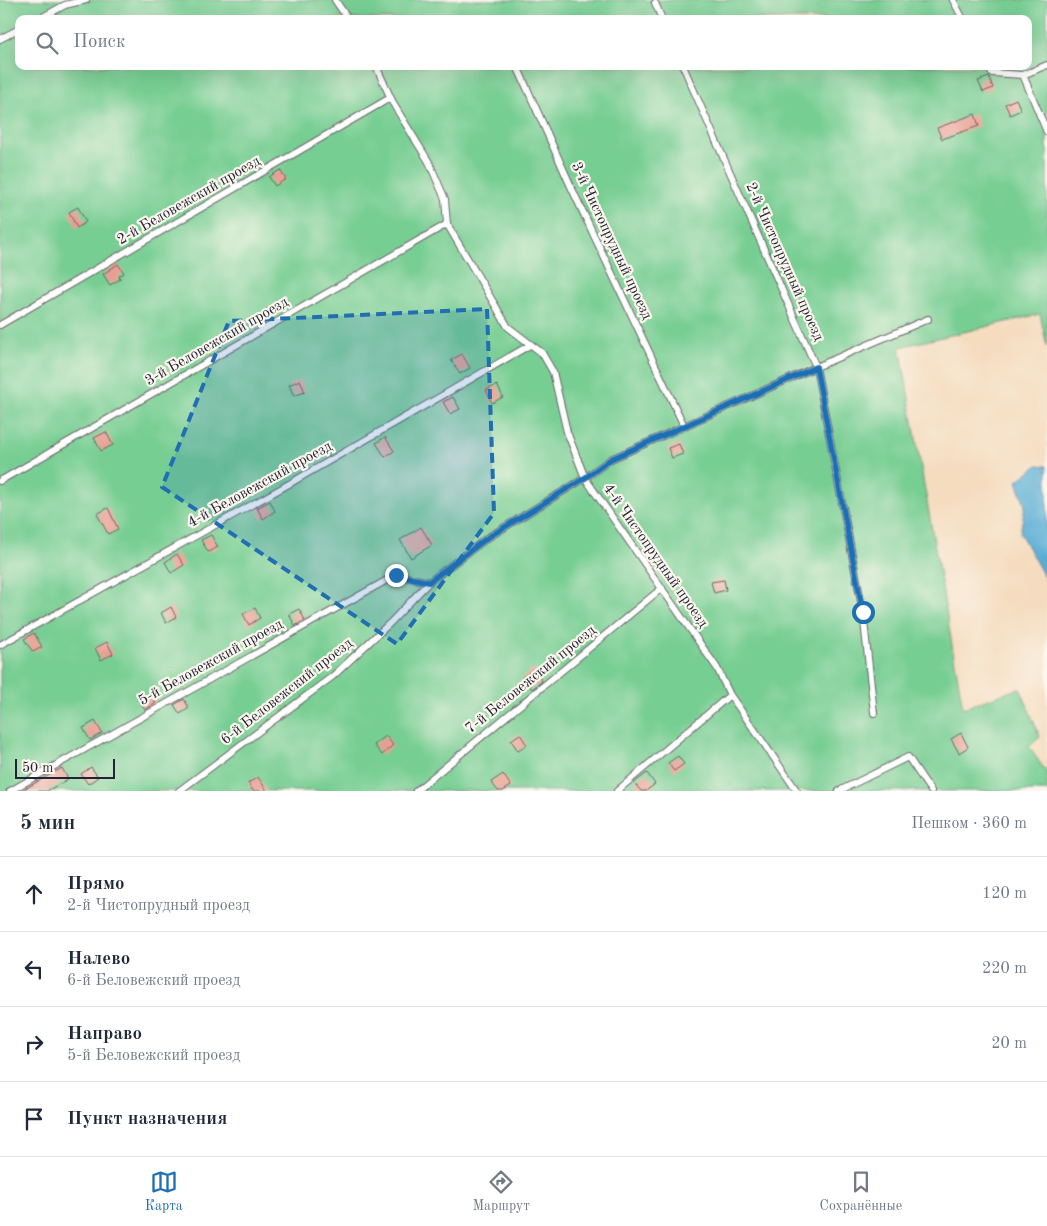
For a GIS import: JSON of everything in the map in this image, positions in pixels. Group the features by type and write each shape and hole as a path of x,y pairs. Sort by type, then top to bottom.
{"lane":[{"path":"47,15 66,5 86,0"},
{"path":"335,0 345,15"},
{"path":"954,0 961,15"},
{"path":"655,3 660,15"},
{"path":"0,39 15,31"},
{"path":"991,70 992,73 1023,75 1047,65"},
{"name":"4-й Чистопрудный проезд","path":"378,70 390,98 429,162 445,199 446,224 508,327 542,353 553,372 567,432 585,478 717,668 730,695 797,791"},
{"name":"3-й Чистопрудный проезд","path":"519,70 573,191 684,426"},
{"name":"2-й Чистопрудный проезд","path":"685,70 816,367 863,612 874,713"},
{"path":"1023,75 1047,132"},
{"name":"2-й Беловежский проезд","path":"0,325 390,98"},
{"name":"3-й Беловежский проезд","path":"0,481 446,224"},
{"name":"6-й Беловежский проезд","path":"179,791 189,788 333,676 391,622 429,582 487,538 585,478 611,459 928,319"},
{"name":"4-й Беловежский проезд","path":"0,645 289,484 530,345"},
{"name":"5-й Беловежский проезд","path":"10,791 396,575 429,582"},
{"name":"7-й Беловежский проезд","path":"416,791 662,588"},
{"path":"617,791 730,695"},
{"path":"840,791 908,757 931,791"}],"highlighted area":[{"path":"487,309 494,513 397,644 162,487 229,321"}],"green space":[{"path":"0,0 1047,0 1047,347 1040,314 900,347 963,708 1020,688 1040,737 1029,747 1047,773 1047,791 0,791"}],"water":[{"path":"1038,465 1047,466 1047,582 1020,533 1025,505 1017,481"}],"building":[{"path":"989,77 993,88 983,92 978,81"},
{"path":"1016,99 1021,110 1010,115 1005,104"},
{"path":"975,114 979,126 942,139 937,128"},
{"path":"280,170 286,179 275,186 269,177"},
{"path":"78,207 86,222 77,228 69,212"},
{"path":"118,264 124,273 119,276 120,279 110,285 103,274"},
{"path":"462,354 470,368 460,374 451,360"},
{"path":"300,380 305,392 294,396 289,385"},
{"path":"497,385 503,397 492,403 486,390"},
{"path":"453,397 460,409 450,414 443,402"},
{"path":"106,432 113,445 101,451 94,438"},
{"path":"385,437 394,451 385,457 376,443"},
{"path":"679,444 683,454 672,458 668,448"},
{"path":"270,501 275,511 263,519 257,508"},
{"path":"108,508 118,529 108,534 97,514"},
{"path":"421,527 432,545 411,558 400,540"},
{"path":"211,535 218,547 208,552 201,540"},
{"path":"177,554 184,565 171,573 165,562"},
{"path":"724,580 726,590 714,593 711,582"},
{"path":"171,607 176,617 166,623 161,613"},
{"path":"255,608 260,618 249,625 243,614"},
{"path":"299,609 305,620 295,626 289,614"},
{"path":"34,633 42,647 33,652 24,639"},
{"path":"107,642 113,654 101,660 95,648"},
{"path":"534,669 542,681 532,689 523,677"},
{"path":"152,696 156,703 145,710 140,702"},
{"path":"184,699 189,708 180,714 174,705"},
{"path":"95,721 102,733 90,740 83,728"},
{"path":"961,733 968,747 959,753 951,739"},
{"path":"520,734 527,745 518,751 511,740"},
{"path":"386,736 393,745 382,755 374,745"},
{"path":"678,756 684,764 674,771 668,763"},
{"path":"91,767 98,777 88,784 81,774"},
{"path":"62,768 68,779 47,791 21,791"},
{"path":"647,773 655,784 646,791 641,791 634,783"},
{"path":"503,774 511,786 503,791 498,791 491,782"},
{"path":"258,777 267,791 253,791 248,783"}],"route":[{"path":"396,575 429,582 487,538 585,478 611,459 816,367 863,612"}]}
